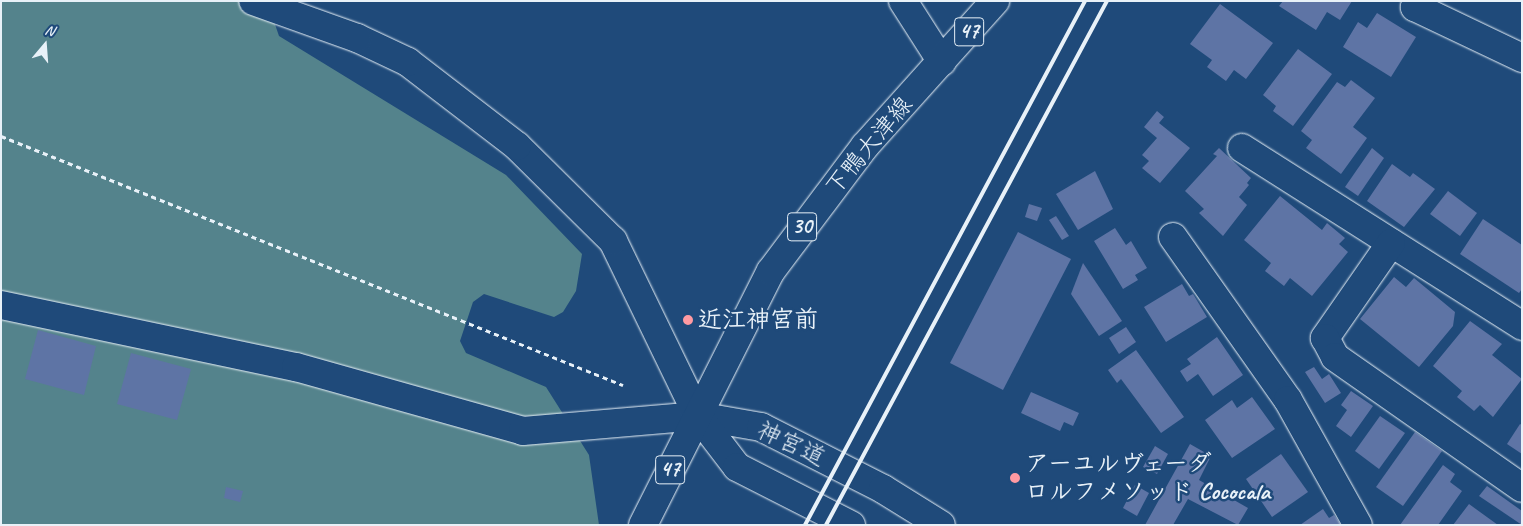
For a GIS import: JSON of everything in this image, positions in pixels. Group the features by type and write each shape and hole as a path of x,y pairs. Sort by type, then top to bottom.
{"street":[{"path":"1,305 296,367 523,431 698,416 613,241 517,146 408,62 356,38 253,1"},
{"path":"903,1 942,62"},
{"name":"47","path":"942,62 995,1"},
{"path":"1413,3 1522,58"},
{"name":"下鴨大津線","path":"698,416 754,303 797,234 865,146 942,62"},
{"path":"1242,148 1522,326"},
{"path":"1173,237 1288,400 1358,525"},
{"path":"1391,243 1324,338 1335,357 1522,488"},
{"name":"47","path":"643,525 698,416"},
{"name":"神宮道","path":"698,416 737,467 851,525"},
{"name":"神宮道","path":"698,416 761,427 883,489 940,525"}],"path":[{"path":"1,136 624,386"}],"green space":[{"path":"1,1 267,1 279,36 506,175 582,254 576,291 563,312 554,317 484,294 473,302 460,341 466,353 546,387 589,455 599,525 1,525"}],"building":[{"path":"1283,1 1352,1 1340,20 1327,12 1316,30 1279,6"},
{"path":"1220,4 1273,43 1246,79 1234,70 1226,81 1207,67 1212,60 1190,44"},
{"path":"1377,13 1416,37 1391,77 1343,47 1358,22 1367,28"},
{"path":"1298,49 1332,74 1293,126 1273,111 1276,106 1263,95"},
{"path":"1351,80 1375,98 1353,127 1367,138 1341,174 1306,148 1312,140 1301,131 1337,82 1345,87"},
{"path":"1157,111 1164,117 1159,123 1190,148 1160,183 1142,168 1149,161 1142,155 1157,138 1144,127"},
{"path":"1219,148 1251,178 1247,183 1249,185 1239,197 1247,205 1223,236 1199,213 1204,209 1185,191 1217,156 1213,154"},
{"path":"1372,148 1384,158 1358,196 1345,187"},
{"path":"1392,164 1410,177 1413,173 1435,189 1404,227 1367,201"},
{"path":"1095,171 1113,209 1078,230 1056,194"},
{"path":"1448,191 1477,213 1460,236 1430,214"},
{"path":"1280,196 1322,230 1327,223 1345,238 1339,244 1348,252 1312,296 1290,278 1284,286 1265,271 1271,263 1244,240"},
{"path":"1029,204 1042,208 1037,221 1025,217"},
{"path":"1056,216 1069,236 1062,240 1049,220"},
{"path":"1483,219 1522,245 1522,289 1519,293 1460,254"},
{"path":"1115,228 1126,245 1131,241 1147,268 1135,275 1138,280 1123,289 1094,241"},
{"path":"1018,232 1071,259 1003,390 950,363"},
{"path":"1083,263 1122,321 1099,336 1071,294"},
{"path":"1394,277 1406,287 1414,278 1455,312 1453,326 1419,367 1360,319"},
{"path":"1182,284 1189,296 1193,294 1207,317 1166,342 1144,307"},
{"path":"1470,321 1502,344 1492,355 1522,379 1493,417 1480,405 1474,411 1457,397 1462,391 1433,366"},
{"path":"1126,327 1136,342 1119,354 1109,338"},
{"path":"38,330 96,346 84,395 25,379"},
{"path":"1217,337 1243,375 1213,396 1198,374 1187,382 1180,371 1191,364 1187,359"},
{"path":"1136,350 1184,417 1161,433 1121,379 1117,383 1108,370"},
{"path":"131,353 191,369 177,420 117,404"},
{"path":"1314,367 1322,379 1329,374 1341,393 1325,403 1305,372"},
{"path":"1351,391 1373,406 1351,437 1336,426 1347,410 1341,405"},
{"path":"1031,392 1079,413 1073,426 1064,422 1060,431 1021,413"},
{"path":"1252,397 1275,429 1232,458 1205,420 1232,400 1237,408"},
{"path":"1380,416 1405,433 1379,469 1355,451"},
{"path":"1520,424 1522,425 1522,454 1507,444"},
{"path":"1415,432 1442,451 1403,506 1376,487"},
{"path":"1190,444 1211,456 1199,480 1248,508 1238,525 1188,499 1173,525 1145,525"},
{"path":"1155,446 1168,454 1157,474 1143,467"},
{"path":"1281,454 1308,492 1272,517 1246,479"},
{"path":"1443,465 1455,474 1450,482 1462,491 1438,525 1400,525"},
{"path":"1135,485 1149,493 1137,516 1123,508"},
{"path":"1487,486 1522,511 1522,525 1479,496"},
{"path":"226,487 243,491 240,502 224,498"},
{"path":"1469,504 1480,512 1498,525 1453,525"},
{"path":"1323,509 1329,518 1334,515 1341,525 1300,525"}],"railway":[{"path":"805,525 1085,1"},
{"path":"826,525 1107,1"}],"place":[{"name":"近江神宮前","path":"688,320"},
{"name":"アーユルヴェーダ ロルフメソッド Cococala","path":"1015,478"}]}
